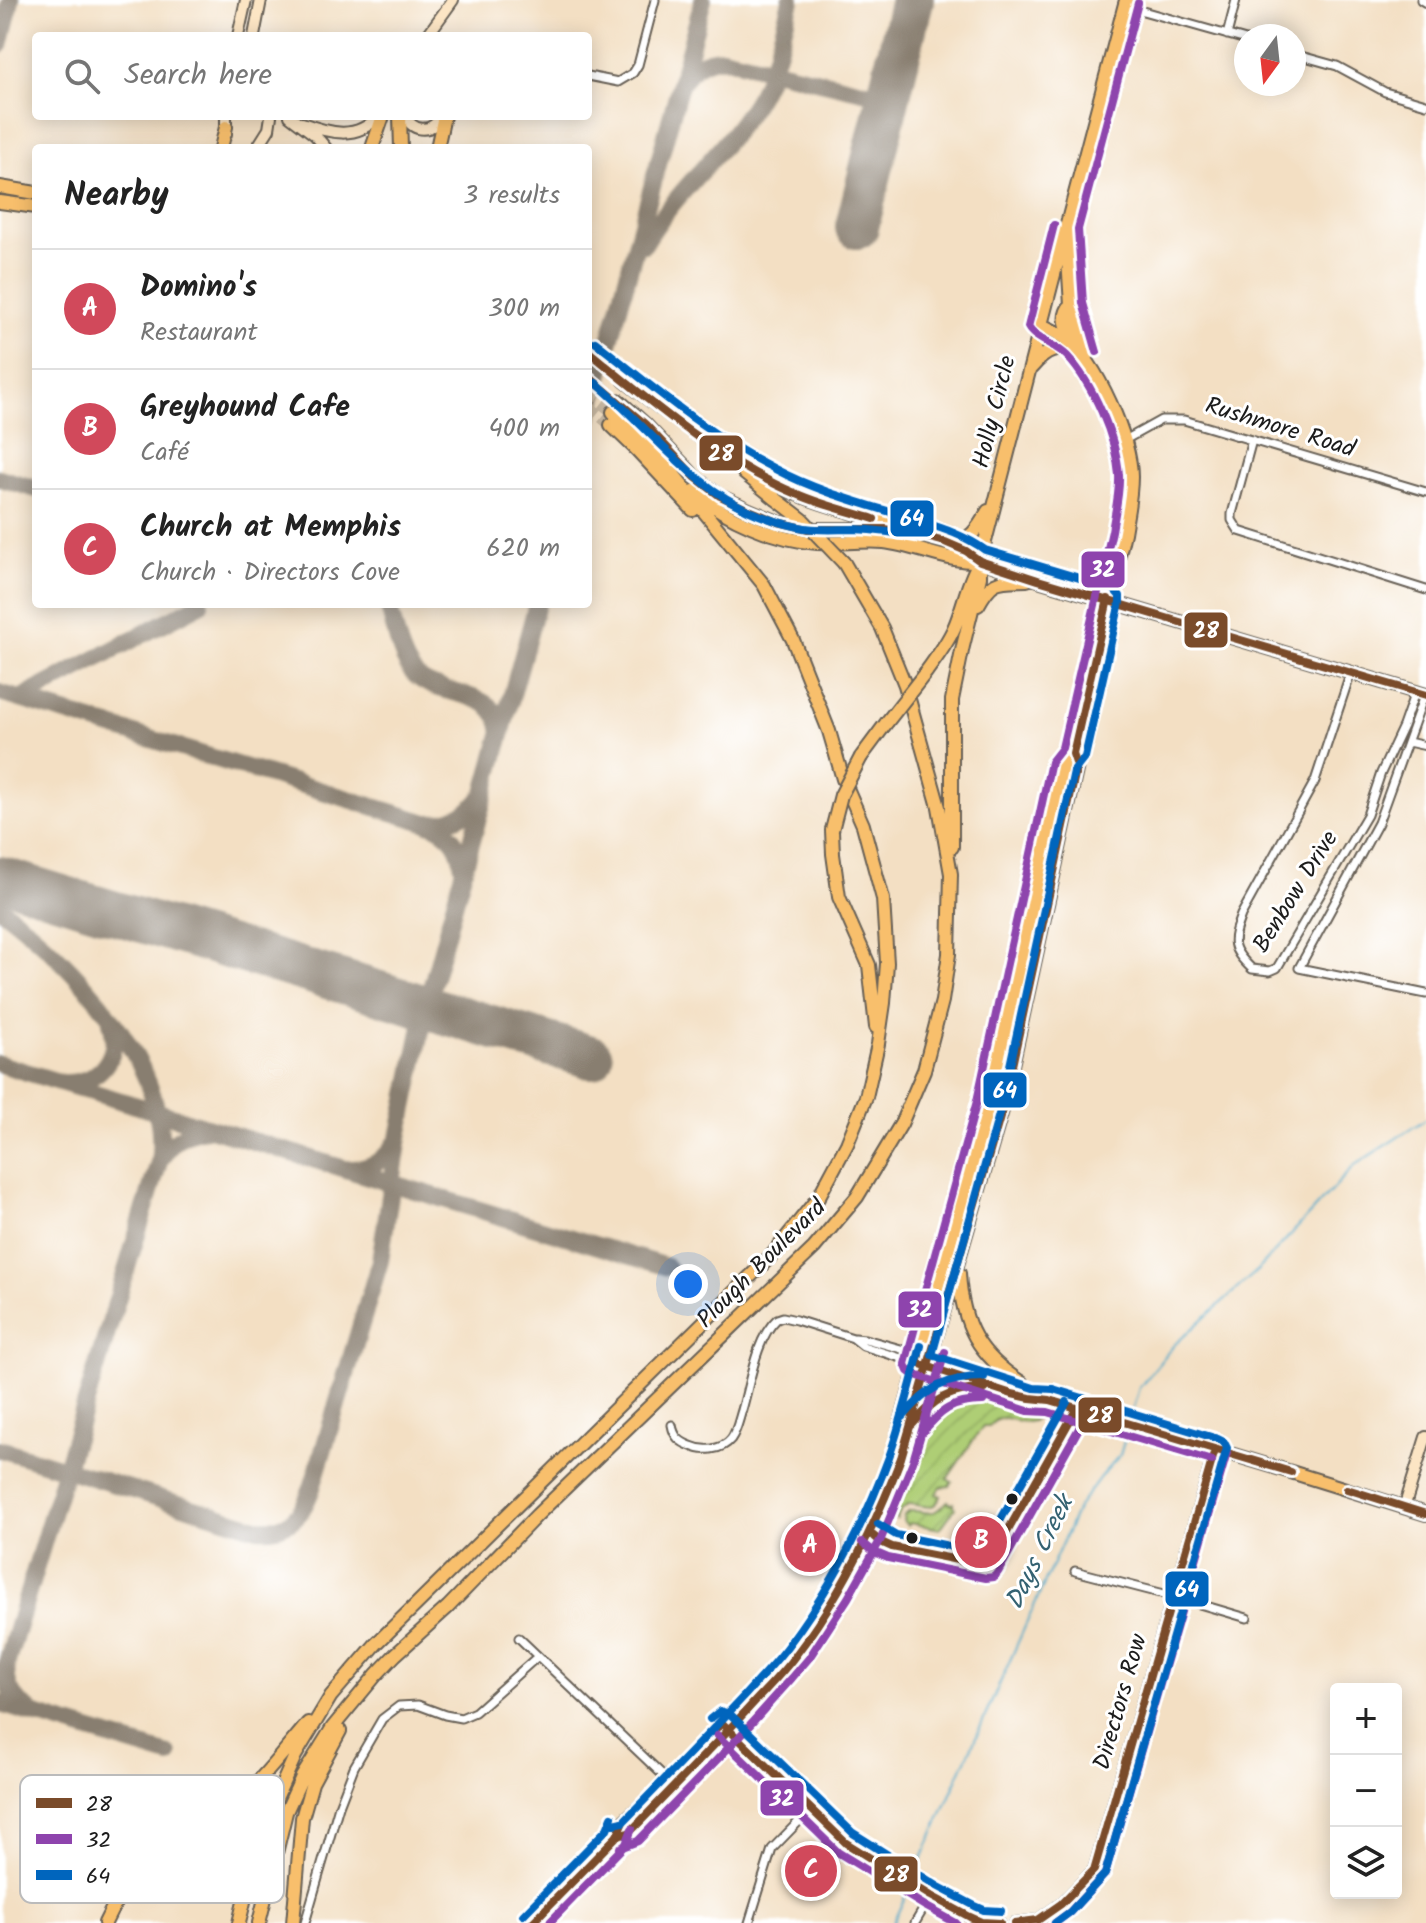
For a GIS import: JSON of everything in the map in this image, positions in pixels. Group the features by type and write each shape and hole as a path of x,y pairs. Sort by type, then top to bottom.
{"main road":[{"name":"Holly Circle","path":"980,561 1125,3"},
{"path":"373,144 379,120"},
{"path":"401,144 402,120"},
{"path":"438,144 441,120"},
{"path":"223,144 226,121"},
{"path":"0,187 32,192"},
{"path":"0,202 32,206"},
{"path":"1066,228 1071,305 1089,364"},
{"path":"1071,305 1066,310 1065,322 1076,348"},
{"path":"532,1923 617,1836 621,1824 671,1783 799,1651 838,1591 870,1533 893,1466 989,1104 1063,765 1073,754 1130,501 1131,475 1125,440 1110,401 1076,348 1066,338 1040,324"},
{"path":"1028,372 1050,350 1072,353 1089,364"},
{"path":"624,380 694,434 797,494 945,542 980,561 1038,580 1423,693"},
{"path":"614,412 645,424 695,477 720,496 778,522 808,529 872,528 919,535"},
{"path":"614,412 699,496 737,520 778,535 817,543 884,542 964,562 980,561"},
{"path":"614,412 637,450 724,543 747,563"},
{"name":"Plough Boulevard","path":"284,1820 302,1777 333,1727 376,1675 814,1248 857,1197 901,1124 924,1070 942,1001 949,954 951,874 939,807 905,685 882,628 844,563 802,519 694,434"},
{"path":"670,470 747,563"},
{"path":"945,542 958,543 969,537 981,524 997,494"},
{"path":"951,874 952,700 980,577 980,561"},
{"path":"878,1044 869,965 839,897 832,830 841,795 861,757 926,672 954,629 972,573 980,561"},
{"name":"Plough Boulevard","path":"284,1780 331,1696 376,1644 773,1254 818,1198 847,1144 866,1097 884,1003 887,947 883,899 863,825 843,779 829,731 793,640 764,585 747,563"},
{"path":"963,646 987,589 996,582 1038,580"},
{"path":"893,1466 909,1429 923,1361 958,1264 1003,1107 1077,766 1073,754"},
{"path":"958,1264 966,1320 977,1342 1003,1370 1050,1400 1426,1514"},
{"path":"923,1361 995,1389 1032,1400 1050,1400"},
{"path":"923,1361 1035,1391"},
{"path":"909,1429 930,1404 946,1394 968,1388 995,1389"},
{"path":"293,1923 302,1818 312,1783 336,1736 376,1675"},
{"path":"263,1775 331,1696"},
{"path":"105,1923 115,1903"},
{"name":"Plough Boulevard","path":"239,1923 244,1903"},
{"name":"Plough Boulevard","path":"259,1923 264,1903"}],"street":[{"path":"239,32 246,0"},
{"path":"255,32 261,0"},
{"path":"430,32 453,0"},
{"path":"592,77 618,82 633,73 638,65 655,0"},
{"path":"1227,35 1236,0"},
{"path":"1125,3 1234,37"},
{"path":"1306,57 1337,66 1385,92 1426,104"},
{"path":"260,144 270,120"},
{"path":"297,120 340,134 357,132 375,120"},
{"path":"406,120 413,127 422,129 439,120"},
{"path":"302,123 322,144"},
{"name":"Rushmore Road","path":"1125,440 1161,420 1184,420 1426,492"},
{"path":"1252,440 1232,514 1239,531 1426,590"},
{"name":"Benbow Drive","path":"1351,672 1315,781 1241,915 1233,937 1235,950 1252,969 1270,971 1277,968 1367,815 1381,773 1423,693"},
{"path":"1423,693 1378,823 1299,968 1426,994"},
{"path":"1408,742 1426,746"},
{"path":"672,1425 675,1436 700,1449 718,1448 729,1441 762,1343 777,1319 790,1318 853,1338 863,1346 923,1361"},
{"path":"1404,1508 1426,1437"},
{"name":"Directors Row","path":"1015,1923 1038,1922 1061,1904 1094,1870 1215,1450"},
{"path":"1075,1571 1247,1618"},
{"path":"519,1638 671,1783"},
{"path":"305,1923 339,1806 354,1767 382,1719 399,1706 409,1705 461,1718 475,1712 537,1657"},
{"path":"726,1726 846,1843 980,1922 1000,1923"},
{"path":"749,1923 772,1849 810,1810"},
{"path":"915,1923 927,1893"}],"green space":[{"path":"979,1394 1040,1413 1033,1421 1001,1418 989,1426 983,1426 947,1479 952,1482 949,1486 941,1487 936,1494 941,1496 935,1505 909,1504 900,1511 897,1519 892,1516 929,1416 946,1403"},
{"path":"948,1501 955,1508 940,1529 910,1523 908,1526 903,1521 909,1511 930,1513"}],"waterway":[{"name":"Days Creek","path":"1130,1418 1139,1388 1174,1345 1258,1270 1355,1165 1426,1119"},
{"name":"Days Creek","path":"913,1879 1078,1507 1120,1455 1128,1428"},
{"name":"Days Creek","path":"893,1923 909,1888"}],"taxiway":[{"path":"0,45 11,0"},
{"path":"592,406 703,0"},
{"path":"644,244 669,208 728,140 754,104 772,67 791,0"},
{"path":"684,80 700,63 723,58 888,97"},
{"path":"0,478 32,488"},
{"path":"20,699 192,608"},
{"path":"389,608 401,651 414,674 438,688 479,700 490,707 498,717 502,732"},
{"path":"0,1449 257,1528 278,1527 299,1514 312,1488 380,1261 399,1137 426,1007 536,608"},
{"path":"0,693 434,825 455,842 463,868"},
{"path":"429,823 459,817 482,797"},
{"path":"0,908 56,956 111,1018 134,1053 150,1089 159,1126 159,1162 7,1662 0,1674"},
{"path":"66,1083 89,1078 105,1064 113,1045 111,1022"},
{"path":"0,1064 667,1267"},
{"path":"161,1159 180,1138 207,1129"},
{"path":"350,1169 377,1162 397,1141"},
{"path":"7,1662 10,1690 29,1710"},
{"path":"0,1704 169,1755"}],"runway":[{"path":"857,227 912,0"},
{"path":"0,878 591,1057"}],"tunnel":[{"path":"592,354 624,380"},
{"path":"592,379 618,400"},
{"path":"592,395 613,412"},
{"path":"592,409 611,425"}],"transit line":[{"name":"32","path":"1097,352 1083,303 1078,229 1138,3"},
{"name":"32","path":"1054,225 1028,327 1067,356 1094,396 1117,460 1118,496 1062,748 1051,762 977,1101 905,1364 912,1374 1028,1411 1048,1412 1212,1461"},
{"name":"64","path":"595,342 727,442 791,477 948,530 985,550 1113,588 1120,596 1085,757 1074,771 1001,1107 932,1355 1034,1388 1053,1389 1218,1439 1227,1448 1105,1874 1070,1912 1055,1923"},
{"name":"28","path":"592,354 688,430 768,481 825,505 874,519"},
{"name":"28","path":"592,379 645,424 695,477 720,496 778,522 808,529 885,529 919,535 945,542 980,561 1038,580 1426,695"},
{"name":"64","path":"596,383 688,470 737,505 766,518 806,528 871,530 921,537"},
{"name":"28","path":"617,1836 629,1833 795,1656 827,1610 855,1561 901,1458 1003,1107 1077,766 1073,754 1108,599"},
{"name":"64","path":"614,1824 623,1822 745,1695 784,1651 819,1600 846,1554 880,1481 921,1346"},
{"name":"32","path":"620,1848 638,1841 739,1737 809,1658 881,1539 913,1461 945,1352"},
{"name":"28","path":"919,1355 917,1363 1012,1394 1050,1400 1291,1472"},
{"name":"64","path":"903,1417 938,1386 958,1379 984,1377"},
{"name":"28","path":"912,1425 943,1397 961,1391 984,1389"},
{"name":"32","path":"921,1434 948,1408 983,1401"},
{"name":"64","path":"878,1524 896,1535 982,1553 1067,1402"},
{"name":"28","path":"870,1533 892,1547 988,1566 1077,1408"},
{"name":"32","path":"862,1542 888,1558 994,1577 1087,1414"},
{"name":"28","path":"1015,1923 1038,1920 1061,1904 1094,1870 1215,1450"},
{"name":"32","path":"1055,1923 1070,1912 1105,1874 1227,1453"},
{"name":"28","path":"1347,1489 1426,1514"},
{"name":"64","path":"710,1719 720,1711 730,1714 853,1833 937,1886 984,1910 1001,1911"},
{"name":"28","path":"718,1727 722,1723 846,1843 970,1917 981,1922 1000,1923"},
{"name":"32","path":"714,1732 839,1853 956,1923"},
{"name":"64","path":"523,1915 607,1829 612,1817"},
{"name":"28","path":"532,1923 617,1836 623,1822"},
{"name":"32","path":"549,1923 626,1844 632,1829"}],"place":[{"name":"Greyhound Cafe","path":"981,1542"},
{"name":"Domino's","path":"810,1546"},
{"name":"Church at Memphis","path":"811,1871"}]}
